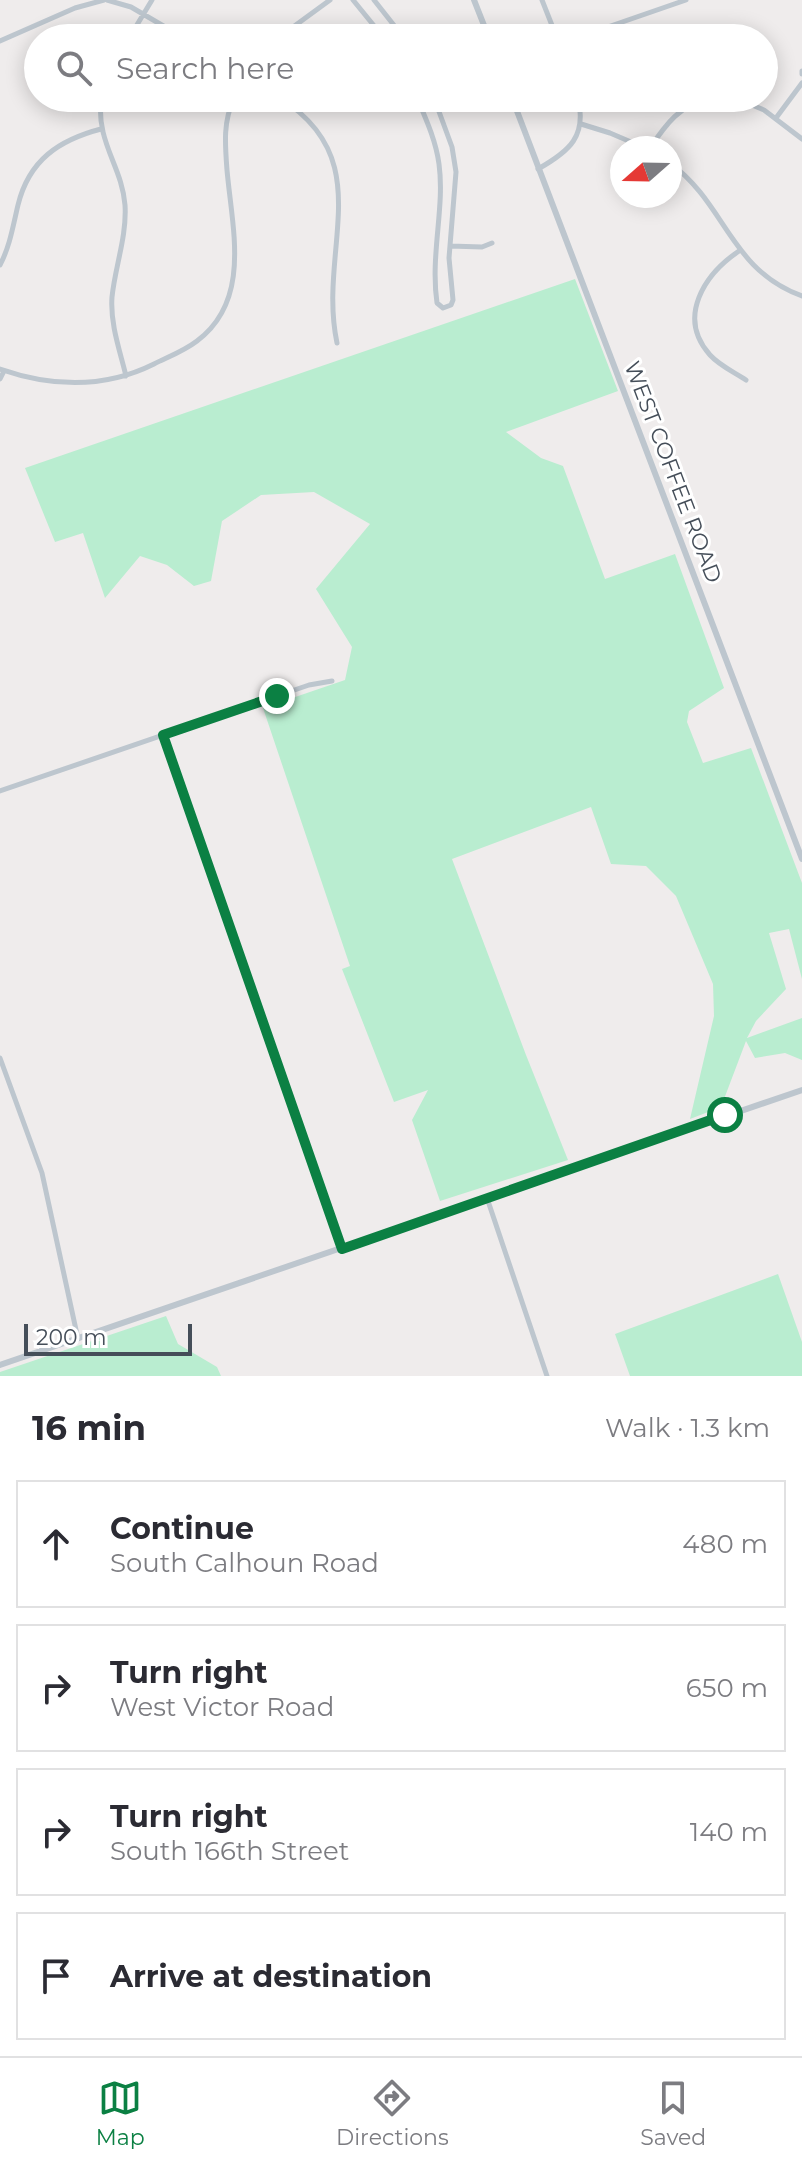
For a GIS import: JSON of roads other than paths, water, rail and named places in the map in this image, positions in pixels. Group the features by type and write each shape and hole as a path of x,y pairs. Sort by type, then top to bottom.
{"street":[{"path":"39,24 75,8 105,0 125,4 161,24"},
{"path":"138,24 152,0"},
{"path":"297,24 330,0"},
{"path":"353,0 373,24"},
{"path":"374,0 393,24"},
{"path":"474,0 483,24"},
{"path":"542,0 551,24"},
{"path":"617,24 686,0"},
{"path":"0,41 24,30"},
{"path":"776,118 802,83"},
{"path":"101,112 101,129 125,202 112,303 126,376"},
{"path":"0,379 2,370 58,383 96,382 126,376 197,342 220,317 229,297 235,261 225,130 230,112"},
{"path":"301,112 314,125 330,152 337,175 339,201 331,291 337,343"},
{"path":"422,112 439,162 434,270 437,303 441,307 451,305 453,300 450,246 456,172 452,147 439,112"},
{"name":"WEST COFFEE ROAD","path":"517,112 802,859"},
{"path":"538,169 566,151 576,139 581,124 580,112"},
{"path":"658,136 680,112"},
{"path":"766,112 802,139"},
{"path":"581,124 618,136"},
{"path":"0,265 24,186 36,165 64,141 101,129"},
{"path":"682,174 699,189 739,251 771,281 802,296"},
{"path":"450,246 482,247 492,243"},
{"path":"739,251 707,280 697,303 696,325 711,356 746,380"},
{"path":"0,791 309,685 332,681"},
{"path":"163,735 342,1249"},
{"path":"0,1058 42,1173 78,1339"},
{"path":"0,1365 802,1090"},
{"path":"487,1198 547,1376"}]}
